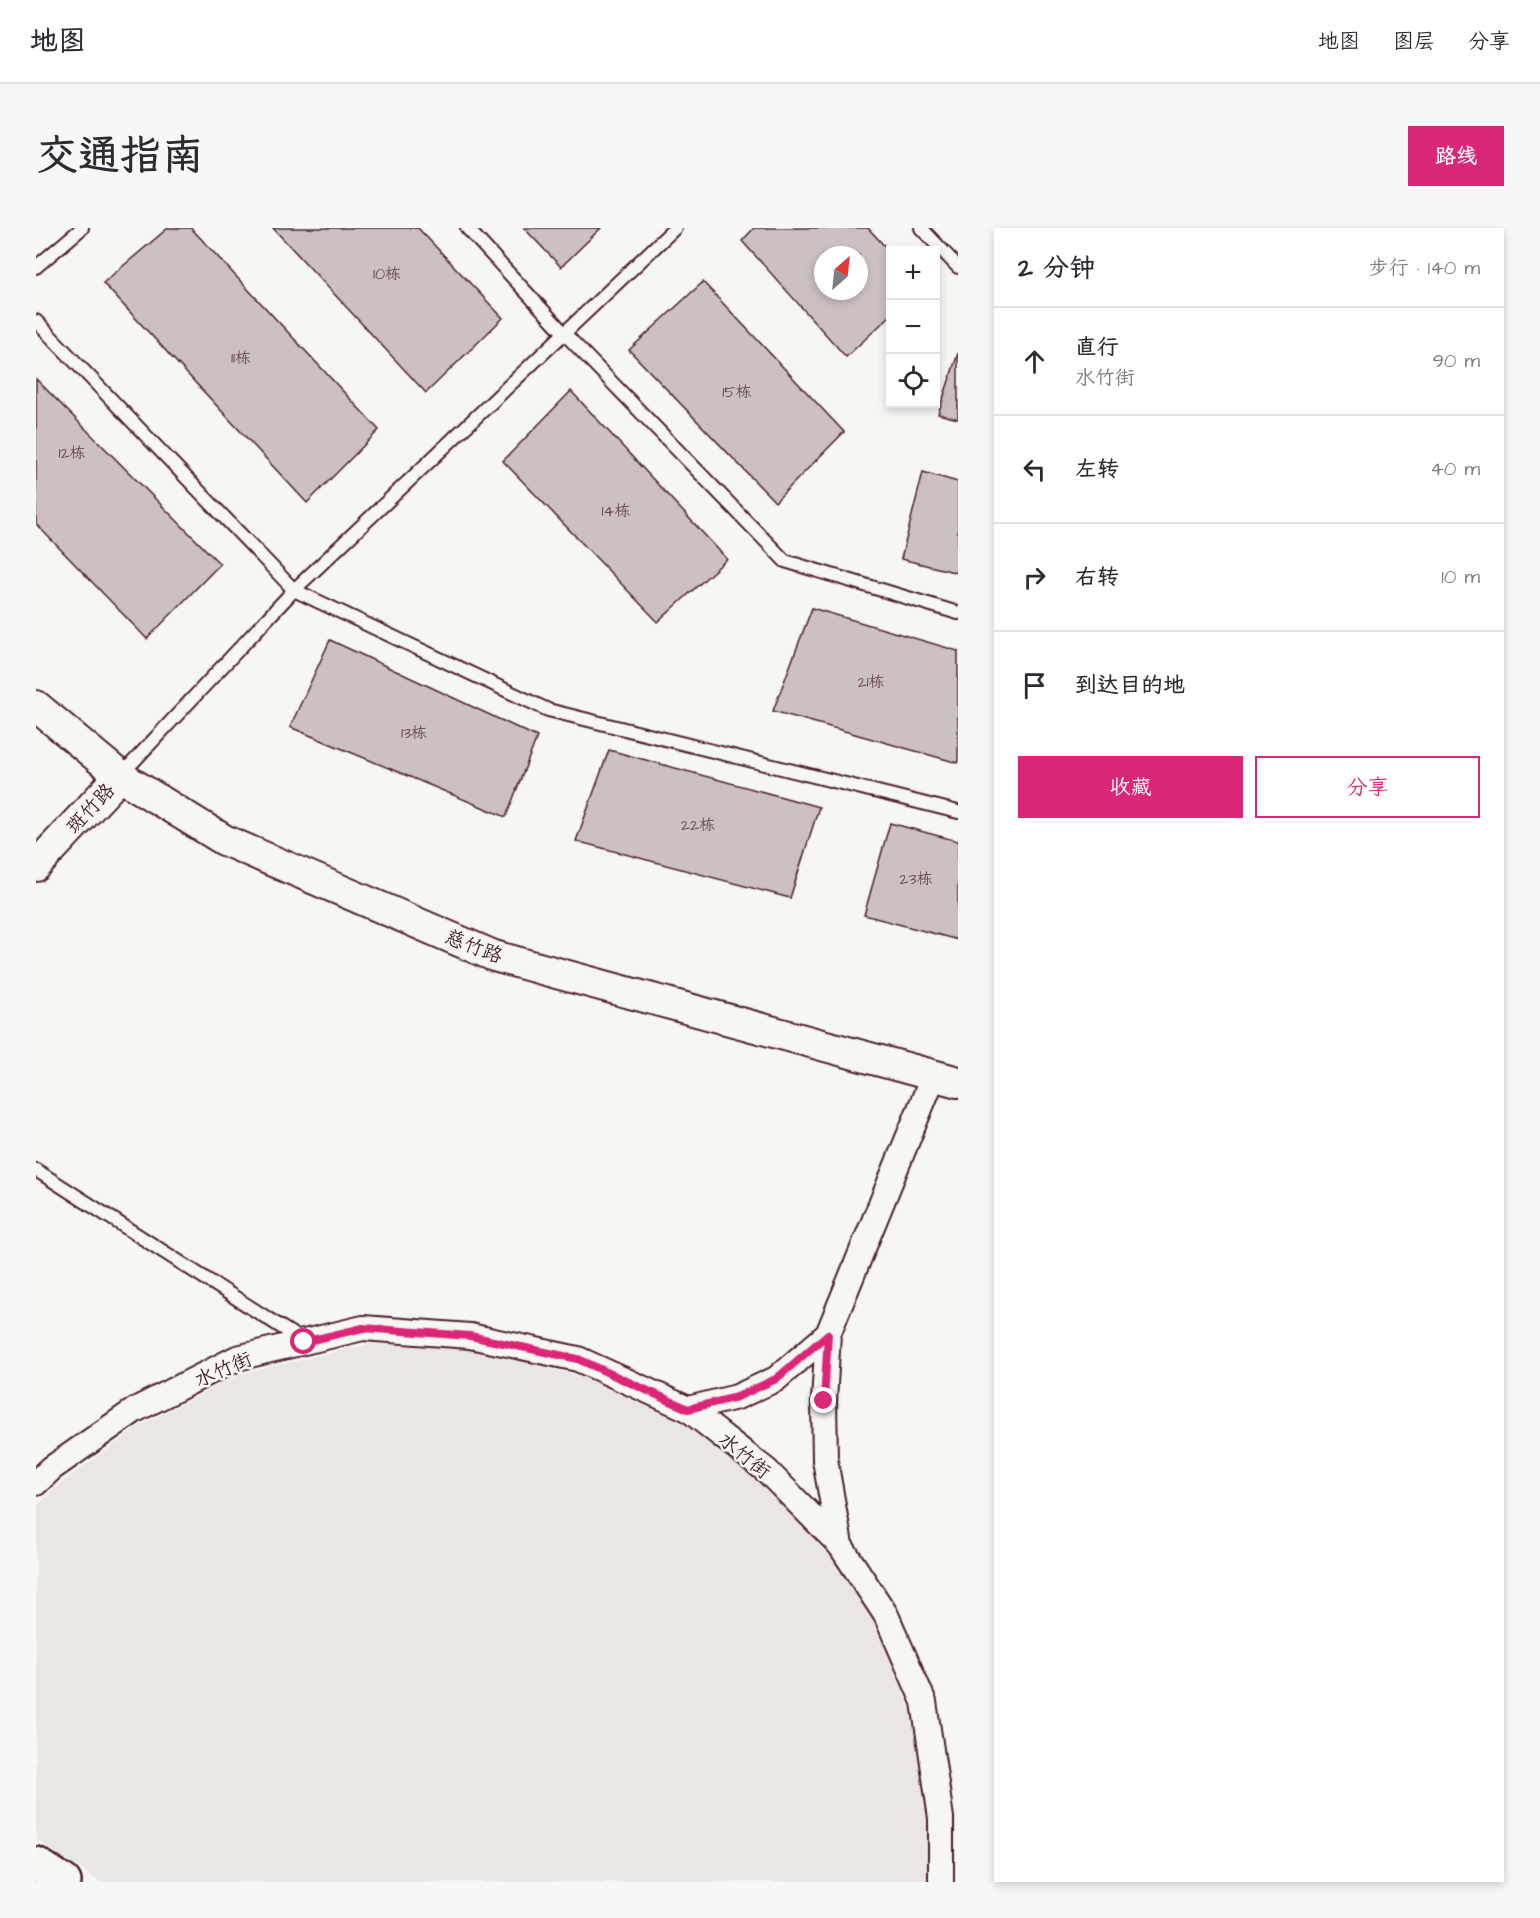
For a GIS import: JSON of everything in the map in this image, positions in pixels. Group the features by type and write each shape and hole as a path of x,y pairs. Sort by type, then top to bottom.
{"main road":[{"path":"36,1864 64,1882"}],"street":[{"name":"慈竹路","path":"36,706 120,776 224,840 494,956 946,1079"},
{"name":"斑竹路","path":"36,866 120,776"},
{"path":"840,1545 825,1460 824,1401 828,1334 946,1079"},
{"name":"水竹街","path":"36,1483 52,1468 135,1410 237,1358 363,1328 470,1336 578,1359 688,1409 767,1471 840,1545 886,1615 924,1702 941,1818 942,1882"},
{"path":"688,1409 737,1397 776,1379 828,1334"}],"lane":[{"path":"36,267 82,228"},
{"path":"467,228 564,333 785,561 958,613"},
{"path":"120,776 294,590 675,228"},
{"path":"921,228 958,267"},
{"path":"36,321 294,590 548,710 958,812"},
{"path":"36,1170 304,1342"}],"shaded area":[{"path":"369,1344 470,1349 580,1376 681,1422 762,1482 832,1559 877,1624 911,1712 929,1819 928,1882 100,1882 36,1839 36,1506 66,1479 143,1424 241,1374"}],"building":[{"path":"168,228 191,228 379,430 307,503 103,283"},
{"path":"273,228 418,228 503,318 426,393"},
{"path":"524,228 601,228 561,267"},
{"path":"754,228 868,228 886,248 886,320 846,357 742,241"},
{"path":"703,282 844,432 775,502 629,350"},
{"path":"958,353 958,419 938,414"},
{"path":"36,379 220,564 147,639 36,524"},
{"path":"571,391 727,559 658,622 503,461"},
{"path":"923,472 958,482 958,573 901,559"},
{"path":"812,608 958,651 958,763 773,711"},
{"path":"330,640 537,737 506,817 290,727"},
{"path":"609,750 819,807 790,898 576,841"},
{"path":"890,823 958,841 958,940 864,915"}],"route":[{"path":"304,1342 363,1328 470,1336 578,1359 688,1409 737,1397 776,1379 828,1334 824,1401"}]}
